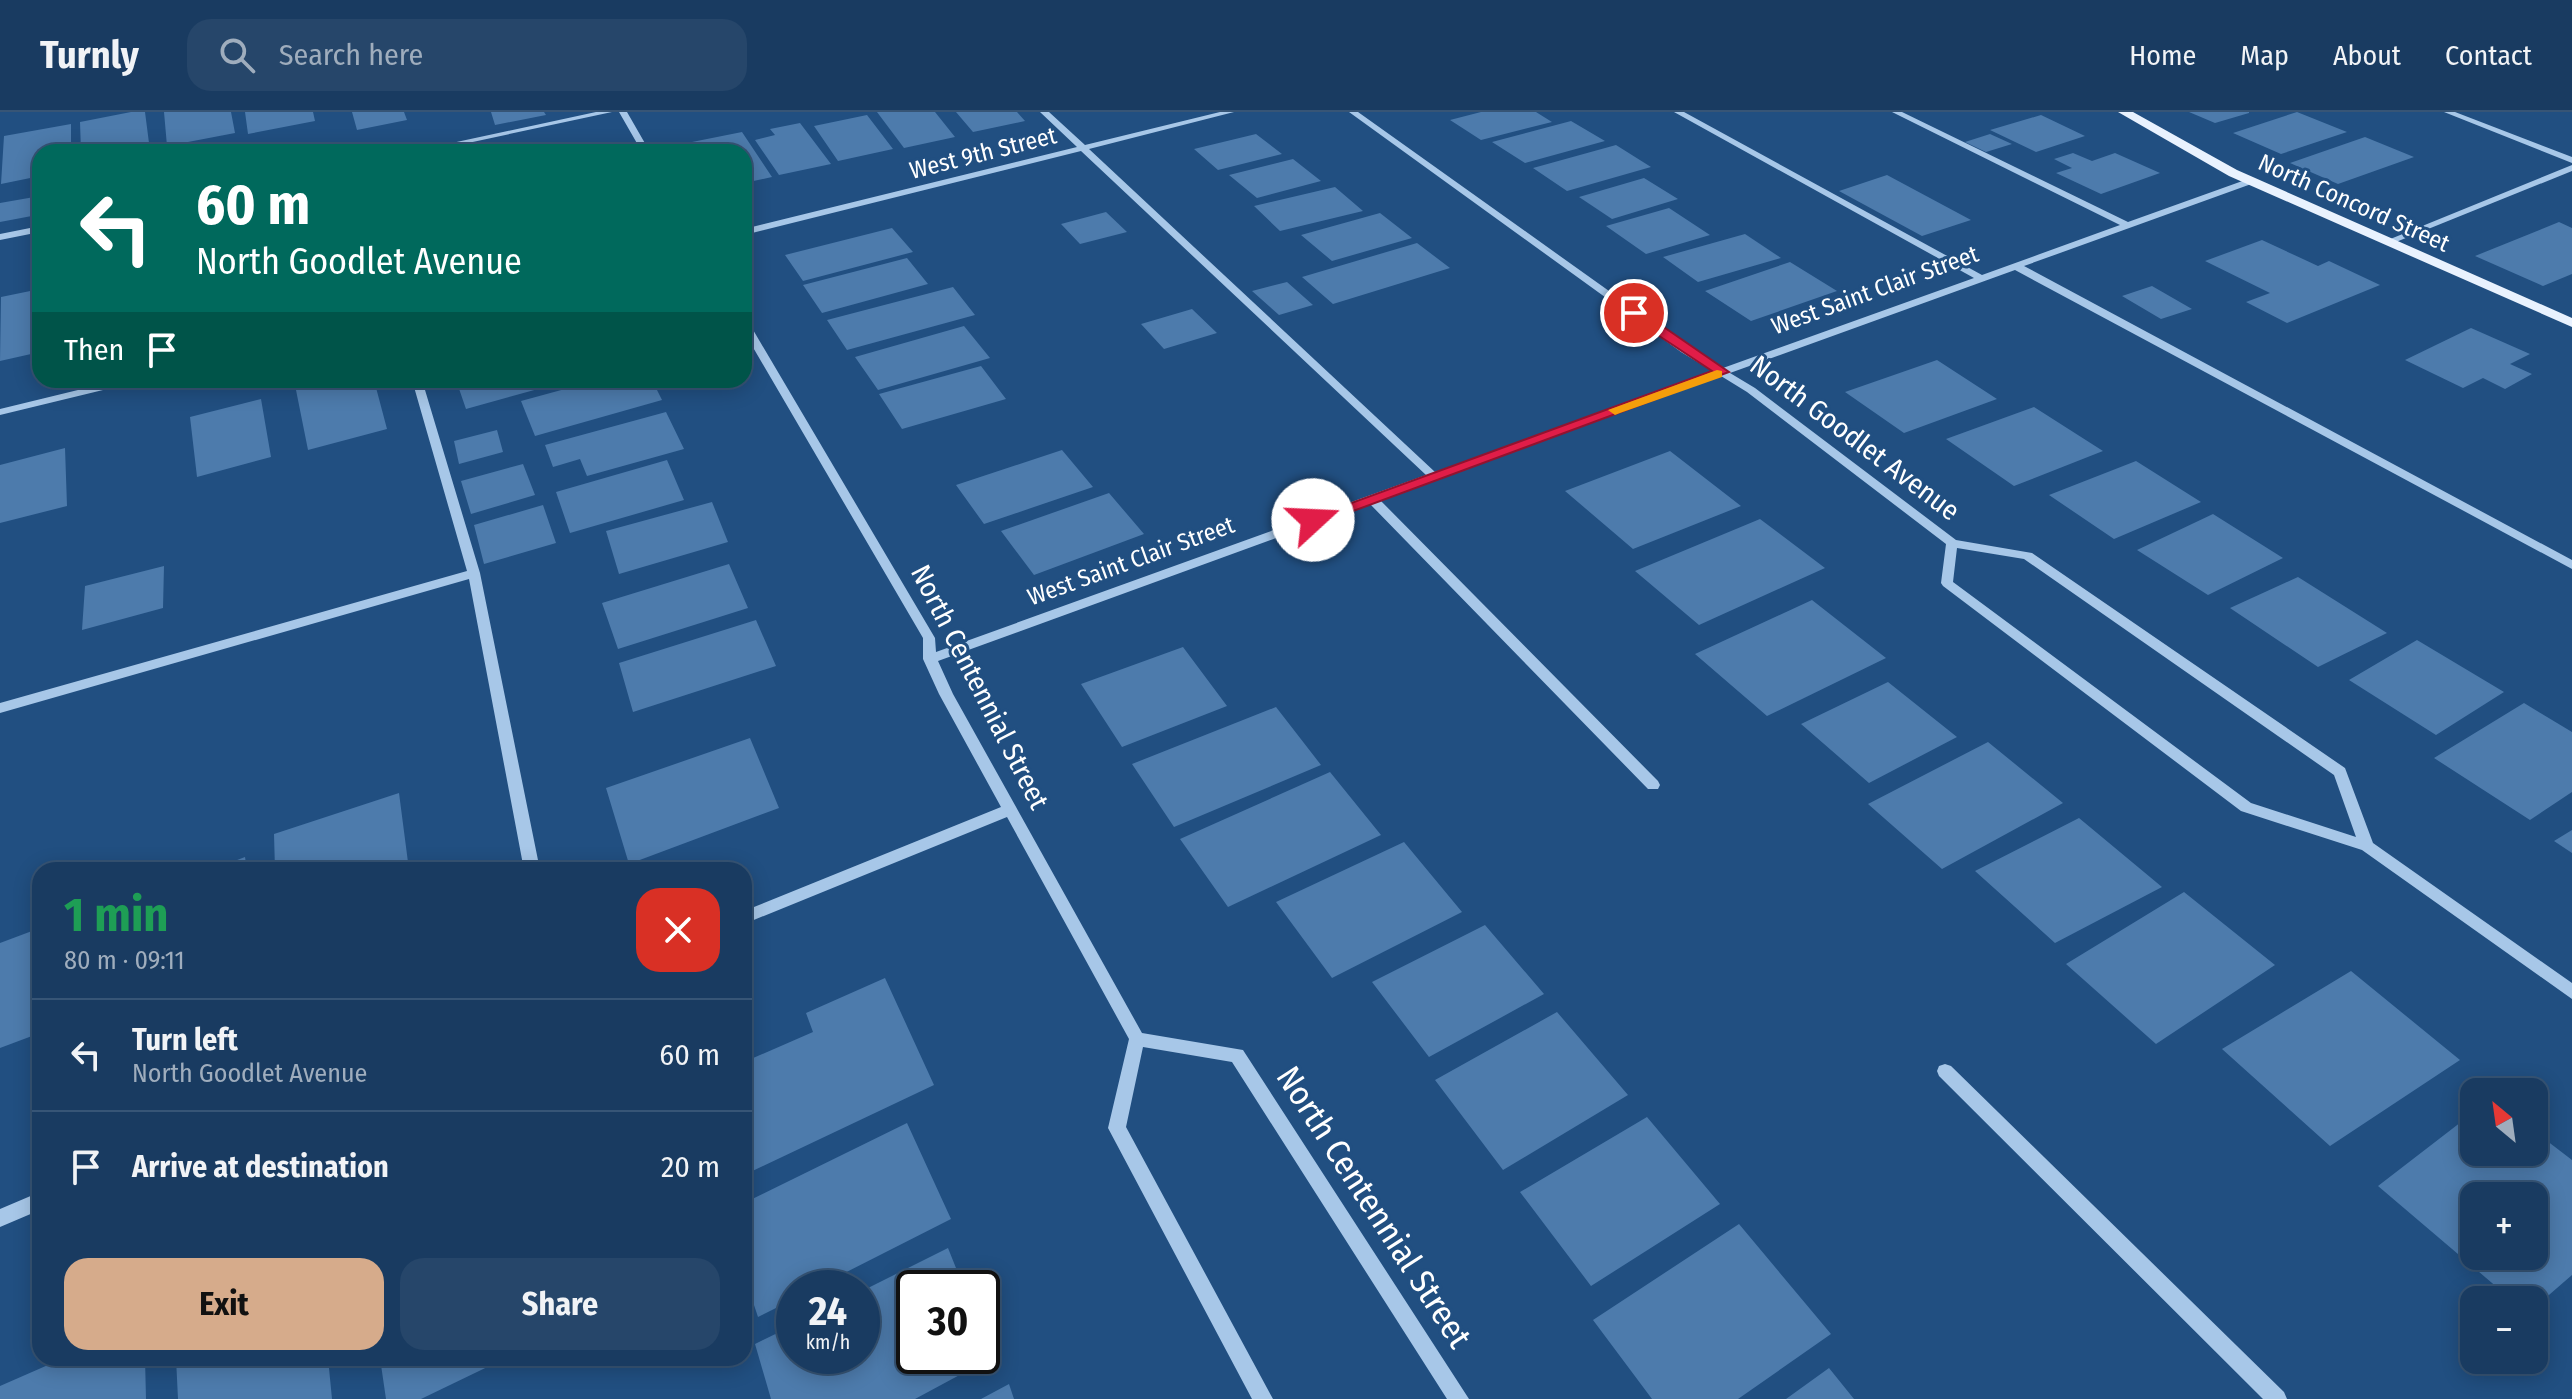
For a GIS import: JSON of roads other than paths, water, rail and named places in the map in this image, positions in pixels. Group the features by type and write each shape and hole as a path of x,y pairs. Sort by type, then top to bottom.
{"main road":[{"name":"North Concord Street","path":"2124,112 2251,181 2572,323"}],"street":[{"path":"453,144 608,112"},
{"path":"623,112 641,144"},
{"path":"1044,112 1433,476"},
{"name":"West 9th Street","path":"752,230 1230,112"},
{"name":"North Goodlet Avenue","path":"1353,112 1685,350 1751,390 1952,543 1947,583 2246,807 2367,846 2572,992"},
{"path":"1678,112 1979,277"},
{"path":"1896,112 2126,225"},
{"path":"2448,112 2572,160"},
{"path":"2388,242 2572,168"},
{"name":"West Saint Clair Street","path":"930,659 2251,181"},
{"path":"0,237 32,231"},
{"path":"2014,265 2572,565"},
{"name":"North Centennial Street","path":"752,337 929,638 930,659 946,694 1137,1039 1237,1055 1459,1399"},
{"path":"0,412 99,388"},
{"path":"419,388 474,573 530,862"},
{"path":"1372,499 1653,785"},
{"path":"1952,543 2028,556 2340,772 2367,846"},
{"path":"0,708 474,573"},
{"path":"752,915 1011,809"},
{"path":"1137,1039 1117,1128 1263,1399"},
{"path":"1945,1071 2277,1399"},
{"path":"0,1218 32,1204"}]}
